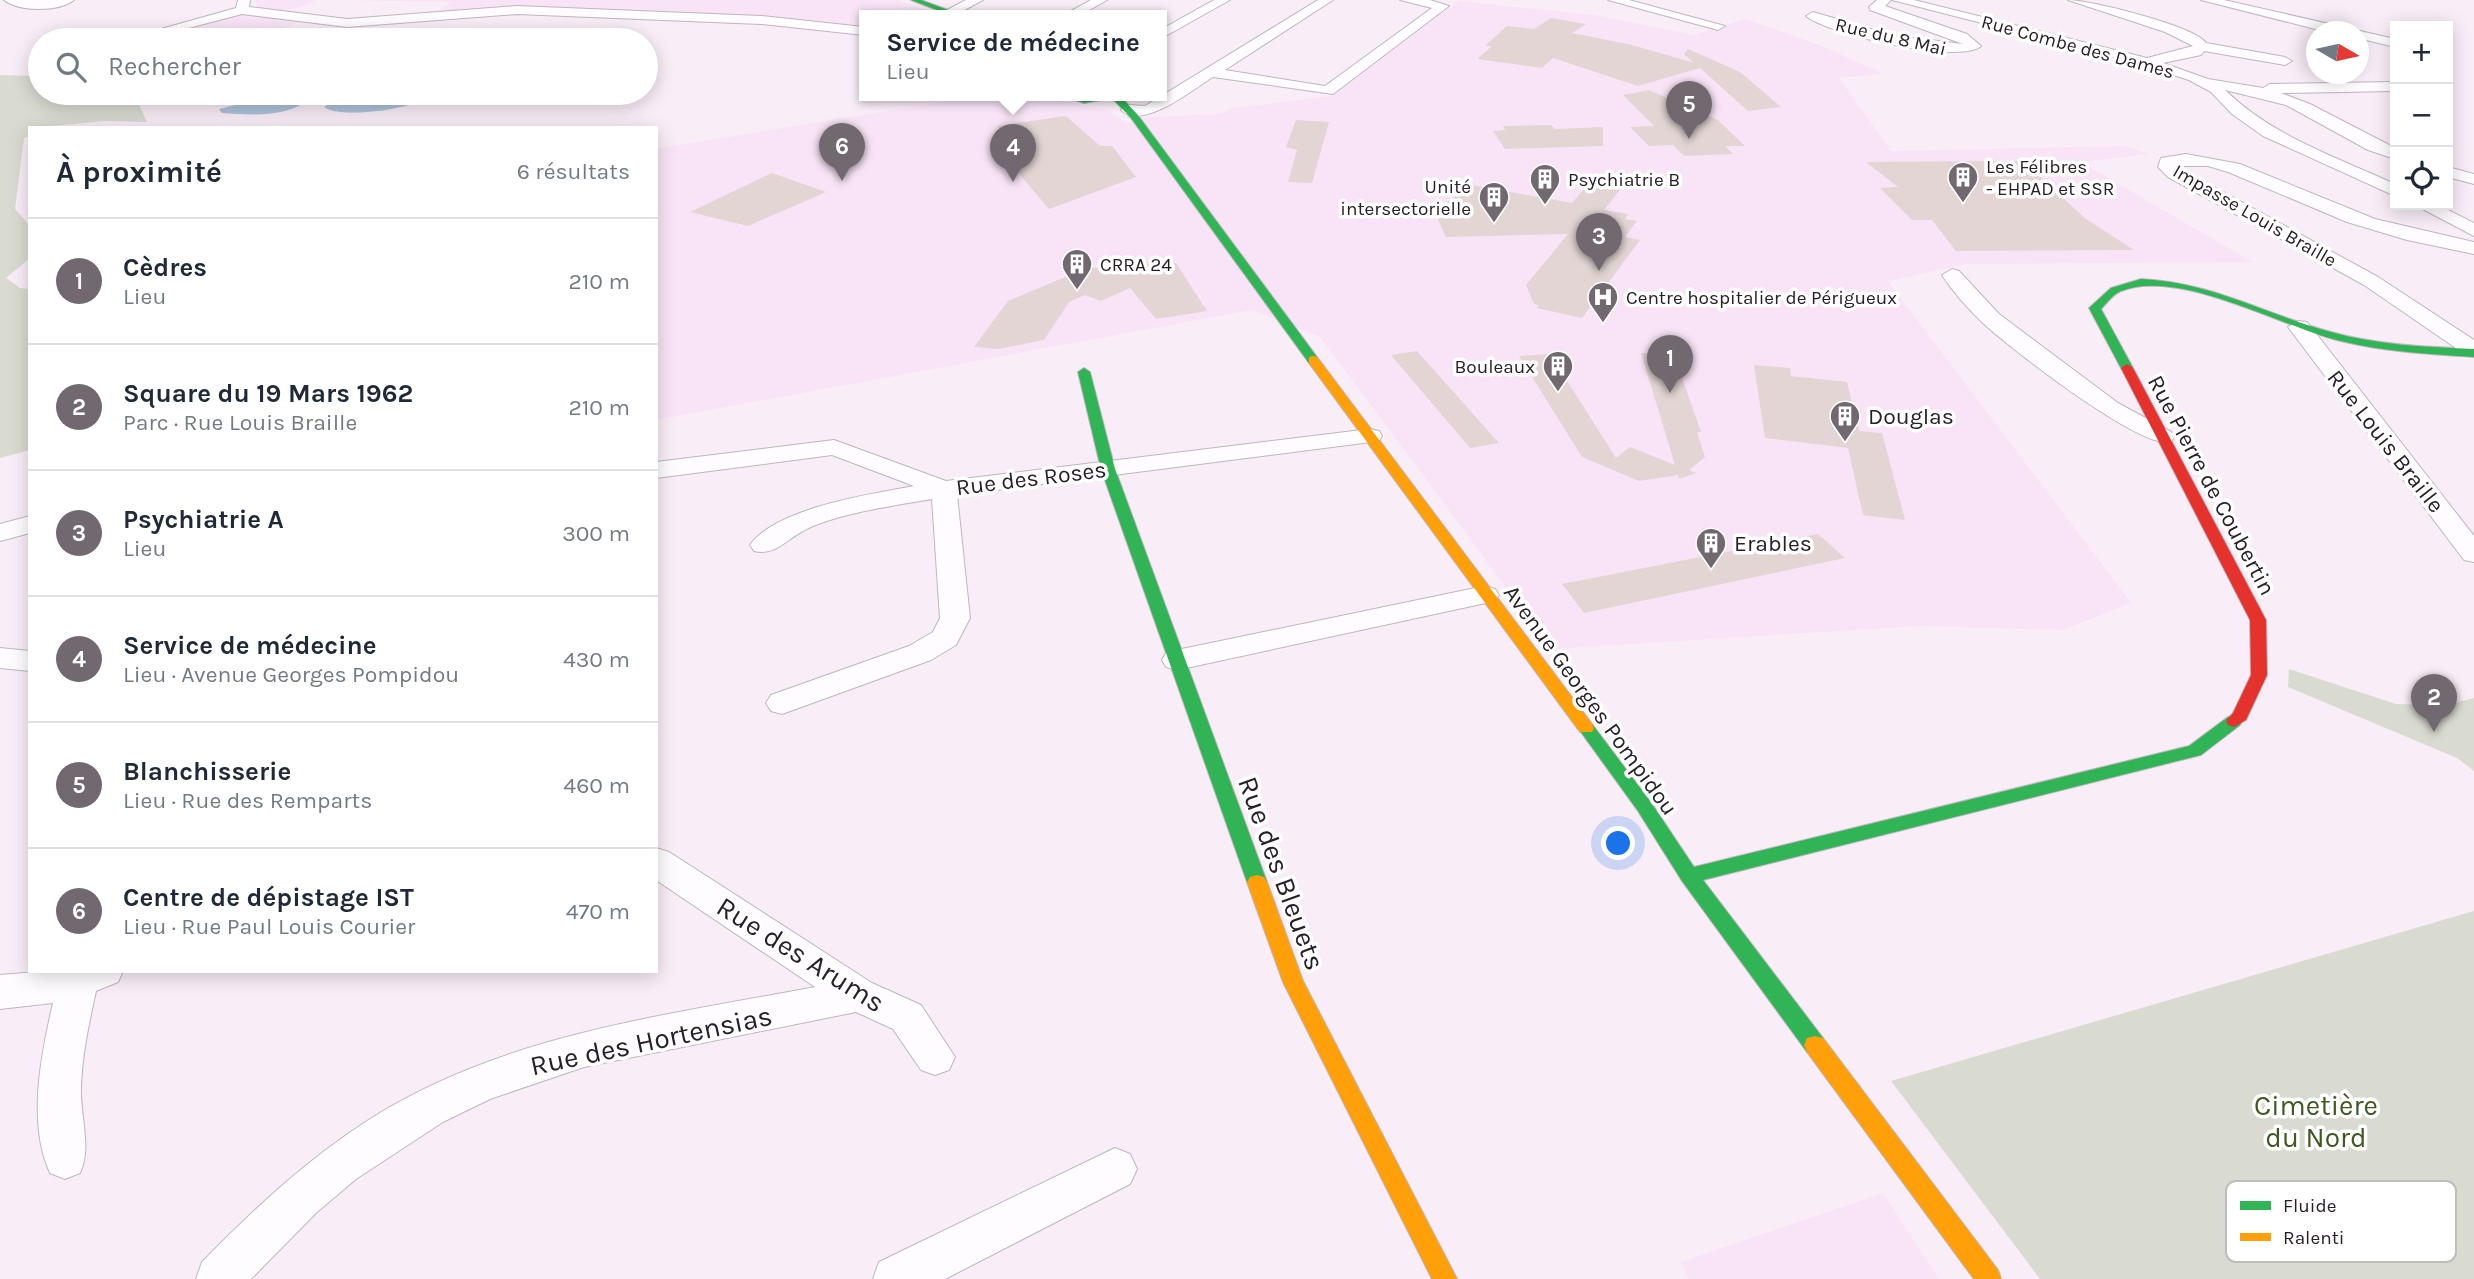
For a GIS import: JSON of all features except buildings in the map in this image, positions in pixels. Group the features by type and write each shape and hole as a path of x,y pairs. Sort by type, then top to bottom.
{"street":[{"path":"9,0 30,5 68,0"},
{"path":"914,0 943,10"},
{"path":"961,10 977,0"},
{"path":"1080,10 1101,0"},
{"path":"1167,31 1224,0"},
{"path":"1167,99 1327,0"},
{"path":"1211,72 1328,91 1443,6 1406,0"},
{"path":"1614,0 1718,26"},
{"name":"Rue du 8 Mai","path":"1813,16 1934,48 1957,50 1974,46 1962,37 1875,7 1885,0"},
{"name":"Rue Combe des Dames","path":"1898,0 2146,61 2206,83 2269,133 2390,189"},
{"path":"2074,0 2170,29 2191,37 2200,46 2285,61"},
{"path":"2207,0 2306,23"},
{"path":"285,16 315,4"},
{"path":"169,28 243,5 285,16 347,23 517,10 761,20 859,30"},
{"path":"344,28 347,23"},
{"path":"2369,37 2390,42"},
{"path":"2146,61 2184,56 2200,46"},
{"path":"2206,83 2255,90 2298,105 2368,145 2390,152"},
{"path":"2255,90 2390,86"},
{"name":"Avenue Georges Pompidou","path":"1084,101 1113,108 1125,118 1136,135 1155,148"},
{"name":"Avenue Georges Pompidou","path":"1118,101 1129,110 1644,806 1689,876 1989,1279"},
{"path":"1129,110 1148,111 1164,101"},
{"name":"Impasse Louis Braille","path":"2474,248 2406,233 2353,217 2228,165 2176,159 2168,162 2167,167 2174,173 2371,281 2474,351"},
{"path":"2453,160 2474,159"},
{"path":"2453,173 2474,179"},
{"path":"2435,210 2474,230"},
{"path":"1952,275 1991,319 2110,408 2162,436"},
{"name":"Rue Pierre de Coubertin","path":"1689,876 2195,751 2241,716 2259,676 2258,620 2095,308 2106,292 2131,285 2169,285 2210,292 2248,304 2300,327 2400,348 2474,351"},
{"name":"Rue Louis Braille","path":"2300,327 2332,373 2474,554"},
{"name":"Rue des Bleuets","path":"1084,372 1108,470 1293,982 1445,1279"},
{"name":"Rue des Roses","path":"658,470 834,447 944,489 1370,436"},
{"path":"764,545 795,524 875,501 944,489 955,618 945,638 920,653 782,703"},
{"path":"0,533 28,525"},
{"path":"1177,660 1485,594"},
{"path":"0,658 28,660"},
{"name":"Rue des Arums","path":"658,863 858,996 906,1017 934,1057"},
{"path":"0,992 39,992 91,977"},
{"path":"65,1159 59,1118 58,1079 64,1036 91,977"},
{"name":"Rue des Hortensias","path":"219,1279 296,1202 347,1157 393,1126 446,1097 543,1060 584,1049 858,996"},
{"path":"895,1279 1115,1169"}],"shaded area":[{"path":"256,0 316,0 297,8 274,11 257,8"},
{"path":"341,0 897,0 928,10 859,10 859,26 783,18 632,11 433,14 452,2"},
{"name":"Centre hospitalier de Périgueux","path":"1459,1 1594,15 1694,35 1745,19 1822,46 1883,74 1839,78 1891,151 2125,146 2149,154 2081,162 2252,262 1967,264 1888,281 2131,603 2063,630 1919,626 1552,649 1320,337 1252,310 658,420 658,149 949,101 1064,101 1106,109 1126,123 1150,117 1221,114 1232,108 1333,96"},
{"path":"240,13 301,21 283,28 183,28"},
{"path":"1883,1193 1939,1279 1689,1279 1681,1262"}],"green space":[{"path":"0,75 28,76 28,105 139,105 147,122 106,121 28,126 15,209 28,224 28,260 6,278 20,288 28,289 28,451 0,458"},
{"path":"2289,669 2396,704 2445,705 2474,698 2474,771 2457,758 2288,687"},
{"name":"Cimetière du Nord","path":"2474,911 2474,1279 2040,1279 1891,1081"}],"water":[{"path":"236,105 301,105 279,112 256,114 222,113 219,109"},
{"path":"407,105 359,112 332,111 324,107"}],"traffic: fast":[{"path":"914,0 943,10"},
{"path":"1120,101 1134,116 1313,360"},
{"path":"2127,368 2095,308 2114,290 2141,283 2172,284 2205,291 2325,334 2362,342 2399,348 2474,353"},
{"path":"1084,372 1108,469 1257,882"},
{"path":"1689,876 2195,751 2234,721"},
{"path":"1586,728 1644,806 1689,876 1815,1045"}],"traffic: slow":[{"path":"1313,360 1586,728"},
{"path":"1257,882 1293,982 1445,1279"},
{"path":"1815,1045 1989,1279"}],"traffic: jam":[{"path":"2127,368 2258,620 2259,675 2240,716 2234,721"}],"place":[{"name":"Blanchisserie","path":"1689,139"},
{"name":"Centre de dépistage IST","path":"842,181"},
{"name":"Service de médecine","path":"1013,182"},
{"name":"Les Félibres - EHPAD et SSR","path":"1963,204"},
{"name":"Psychiatrie B","path":"1545,206"},
{"name":"Unité intersectorielle","path":"1494,224"},
{"name":"Psychiatrie A","path":"1599,271"},
{"name":"CRRA 24","path":"1077,291"},
{"name":"Centre hospitalier de Périgueux","path":"1603,324"},
{"name":"Bouleaux","path":"1558,393"},
{"name":"Cèdres","path":"1670,393"},
{"name":"Douglas","path":"1845,443"},
{"name":"Erables","path":"1711,570"},
{"name":"Square du 19 Mars 1962","path":"2434,732"}]}
